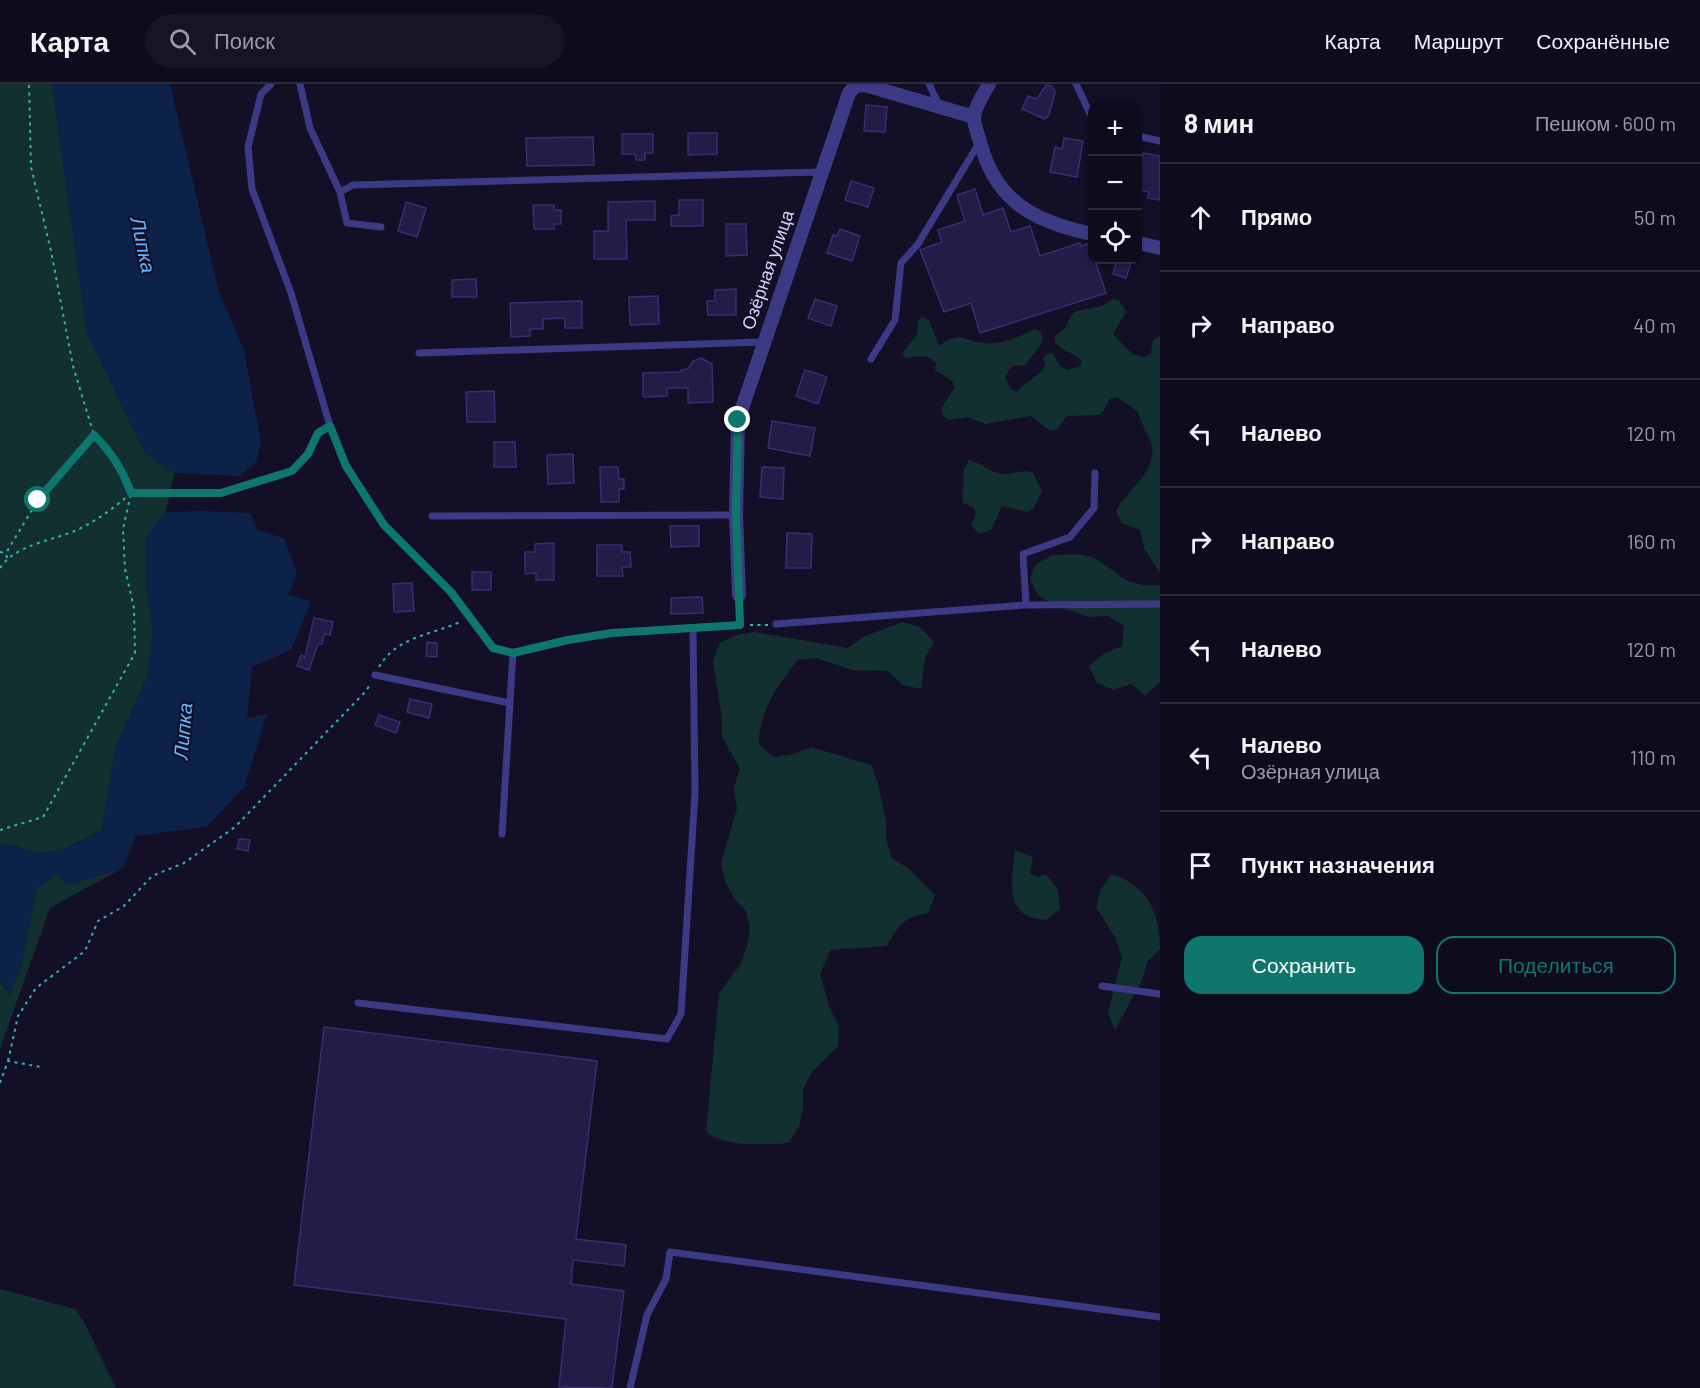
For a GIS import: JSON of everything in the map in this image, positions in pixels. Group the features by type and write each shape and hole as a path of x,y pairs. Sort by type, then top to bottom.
{"street":[{"path":"988,84 974,117 986,162 996,182 1010,199 1028,212 1088,233"},
{"name":"Озёрная улица","path":"739,595 736,515 738,420 843,106 855,86 865,85 974,117"},
{"path":"1142,244 1160,248"}],"lane":[{"path":"271,84 261,94 248,147 252,189 291,292 330,426 346,466 384,525 451,592 493,648 513,653 568,640 612,633 740,625"},
{"path":"300,84 310,128 340,192 347,223 381,227"},
{"path":"929,84 941,109"},
{"path":"1076,84 1088,110"},
{"path":"1142,137 1160,141"},
{"path":"871,359 895,320 901,263 918,244 980,141"},
{"path":"340,192 353,185 820,172"},
{"path":"419,353 764,342"},
{"path":"1026,605 1023,554 1070,537 1094,508 1095,473"},
{"path":"432,516 736,515"},
{"path":"776,624 1026,605 1160,604"},
{"path":"358,1003 667,1039 681,1014 695,793 693,628"},
{"path":"502,834 513,653"},
{"path":"375,675 510,703"},
{"path":"1102,986 1160,994"},
{"path":"630,1388 647,1315 666,1279 670,1252 1160,1317"}],"path":[{"path":"0,830 43,817 135,653 134,608 125,569 123,529 131,493 124,474 111,452 94,435 73,366 51,251 31,167 29,84"},
{"path":"0,568 7,558 104,516 131,493 221,493 292,471 308,454 318,433 330,426"},
{"path":"7,558 6,553 38,500 94,435"},
{"path":"0,552 6,553"},
{"path":"0,1083 18,1016 36,988 85,951 98,921 124,906 152,876 183,863 235,826 366,691 384,657 404,641 441,630 471,617"},
{"path":"740,625 776,624"},
{"path":"8,1060 41,1067"}],"green space":[{"path":"0,84 52,84 87,333 145,453 174,473 166,512 146,538 146,582 153,632 148,675 116,746 102,830 70,846 45,852 9,845 0,846"},
{"path":"1113,299 1119,300 1126,312 1113,334 1132,354 1145,357 1151,353 1153,340 1160,336 1160,573 1144,548 1140,530 1122,523 1116,511 1147,471 1151,462 1151,443 1138,412 1117,397 1110,399 1101,415 1067,416 1057,429 1050,431 1031,416 985,424 968,417 948,420 941,409 955,387 952,381 935,370 936,364 930,358 922,356 906,358 902,354 917,334 918,321 923,317 929,321 939,346 958,337 977,342 997,343 1035,329 1041,332 1043,338 1039,346 1025,365 1012,366 1005,377 1011,389 1017,392 1043,369 1045,365 1043,359 1046,354 1052,353 1061,367 1067,370 1080,366 1082,361 1058,345 1055,342 1055,336 1066,327 1071,315 1076,311 1102,306"},
{"path":"969,460 1000,474 1025,471 1033,473 1042,491 1033,509 1027,512 1002,506 991,530 979,534 971,525 976,514 974,508 963,503 963,472"},
{"path":"1052,555 1091,557 1128,581 1137,584 1160,585 1160,682 1145,696 1132,684 1114,690 1097,683 1089,666 1105,653 1122,646 1124,626 1108,616 1089,617 1054,605 1038,595 1030,578 1036,564"},
{"path":"902,622 920,627 934,642 925,658 921,689 903,685 888,671 852,670 816,658 798,660 783,679 766,710 759,745 774,757 794,754 811,747 871,765 878,783 886,821 886,840 892,858 908,868 935,895 928,913 913,917 903,923 887,946 831,950 820,974 830,1009 839,1026 838,1046 812,1072 803,1089 803,1108 799,1126 789,1143 734,1143 714,1137 706,1132 719,993 740,965 747,947 750,929 746,911 734,898 725,881 721,863 737,808 734,788 740,769 722,737 722,718 713,661 720,643 737,635 754,632 848,648 863,637"},
{"path":"1015,850 1033,857 1030,873 1038,877 1046,874 1058,890 1060,909 1046,920 1027,916 1016,903 1012,886"},
{"path":"123,868 50,908 0,1049 0,978 5,990 20,969 37,888 56,874 68,885"},
{"path":"1112,874 1135,886 1150,902 1158,924 1160,949 1148,961 1142,980 1115,1030 1108,1013 1122,958 1116,939 1096,907 1101,889"},
{"path":"0,1289 75,1309 84,1322 116,1388 0,1388"}],"water":[{"name":"Липка","path":"52,84 170,84 219,292 244,350 261,443 256,462 240,476 174,473 145,453 87,333"},
{"name":"Липка","path":"166,512 251,513 257,530 284,538 297,574 288,595 311,601 291,650 252,667 247,718 267,714 244,787 207,827 136,836 123,868 68,885 56,874 37,888 20,969 10,996 0,978 0,846 14,846 36,852 53,851 70,846 102,830 116,746 148,675 153,632 146,582 146,538"}],"building":[{"path":"1046,85 1052,86 1055,92 1049,115 1045,119 1022,109 1028,96 1037,99"},
{"path":"866,105 887,107 885,132 864,131"},
{"path":"688,133 717,133 717,154 688,155"},
{"path":"622,134 653,134 653,153 645,153 645,160 636,160 635,154 622,154"},
{"path":"593,137 594,165 527,166 526,138"},
{"path":"1064,138 1083,141 1077,177 1050,172 1055,147 1062,149"},
{"path":"1143,153 1160,156 1160,200 1148,198 1149,192 1142,191"},
{"path":"851,181 874,188 868,207 845,200"},
{"path":"975,189 983,215 1003,208 1011,232 1030,226 1040,256 1080,243 1081,246 1088,244 1088,264 1096,264 1106,293 980,333 971,303 944,312 920,250 942,242 938,230 965,221 957,195"},
{"path":"679,200 703,200 703,226 671,226 671,216 679,215"},
{"path":"655,201 655,220 626,220 627,259 594,259 594,231 608,231 608,202"},
{"path":"406,202 426,208 417,237 398,231"},
{"path":"533,205 554,205 554,210 561,210 561,224 554,224 554,229 534,229"},
{"path":"726,224 746,224 747,255 726,256"},
{"path":"840,229 860,236 852,261 827,253 833,235 837,236"},
{"path":"1116,264 1131,264 1126,278 1113,274"},
{"path":"476,279 477,297 452,297 452,280"},
{"path":"736,289 736,315 708,315 707,301 715,301 715,290"},
{"path":"658,296 659,324 630,325 629,297"},
{"path":"815,299 837,306 831,326 808,318"},
{"path":"582,301 582,328 565,328 565,318 543,319 543,329 530,329 530,336 511,337 510,303"},
{"path":"701,358 712,364 713,402 688,403 688,388 667,388 667,396 643,397 643,373 681,372 681,370 688,369 693,361"},
{"path":"805,370 827,377 818,404 796,396"},
{"path":"494,391 495,422 467,422 466,392"},
{"path":"772,421 815,428 810,456 768,448"},
{"path":"494,442 515,442 516,467 494,467"},
{"path":"573,454 574,483 548,484 547,455"},
{"path":"600,467 618,467 619,479 624,479 624,489 619,489 619,502 601,502"},
{"path":"762,467 784,468 783,499 760,497"},
{"path":"670,526 699,526 699,546 671,547"},
{"path":"787,533 812,534 811,568 786,568"},
{"path":"554,543 554,580 536,580 536,573 525,574 525,552 535,552 535,544"},
{"path":"597,545 622,545 622,552 630,552 631,567 622,567 623,576 597,576"},
{"path":"472,572 491,572 491,590 472,590"},
{"path":"412,583 414,611 394,612 393,584"},
{"path":"702,597 703,613 671,614 671,598"},
{"path":"314,618 333,622 330,635 324,634 322,644 318,644 309,670 297,666 301,655 305,657"},
{"path":"427,642 437,643 437,657 426,656"},
{"path":"410,699 432,704 429,718 407,712"},
{"path":"379,715 400,722 396,733 375,725"},
{"path":"239,839 250,840 248,851 237,849"},
{"path":"324,1027 597,1061 576,1239 626,1245 624,1266 573,1260 571,1284 624,1291 612,1388 559,1387 566,1319 294,1285"}],"route":[{"path":"38,500 94,435 111,452 124,474 131,493 221,493 292,471 308,454 318,433 330,426 346,466 384,525 451,592 493,648 513,653 568,640 612,633 740,625 736,515 738,420"}]}
